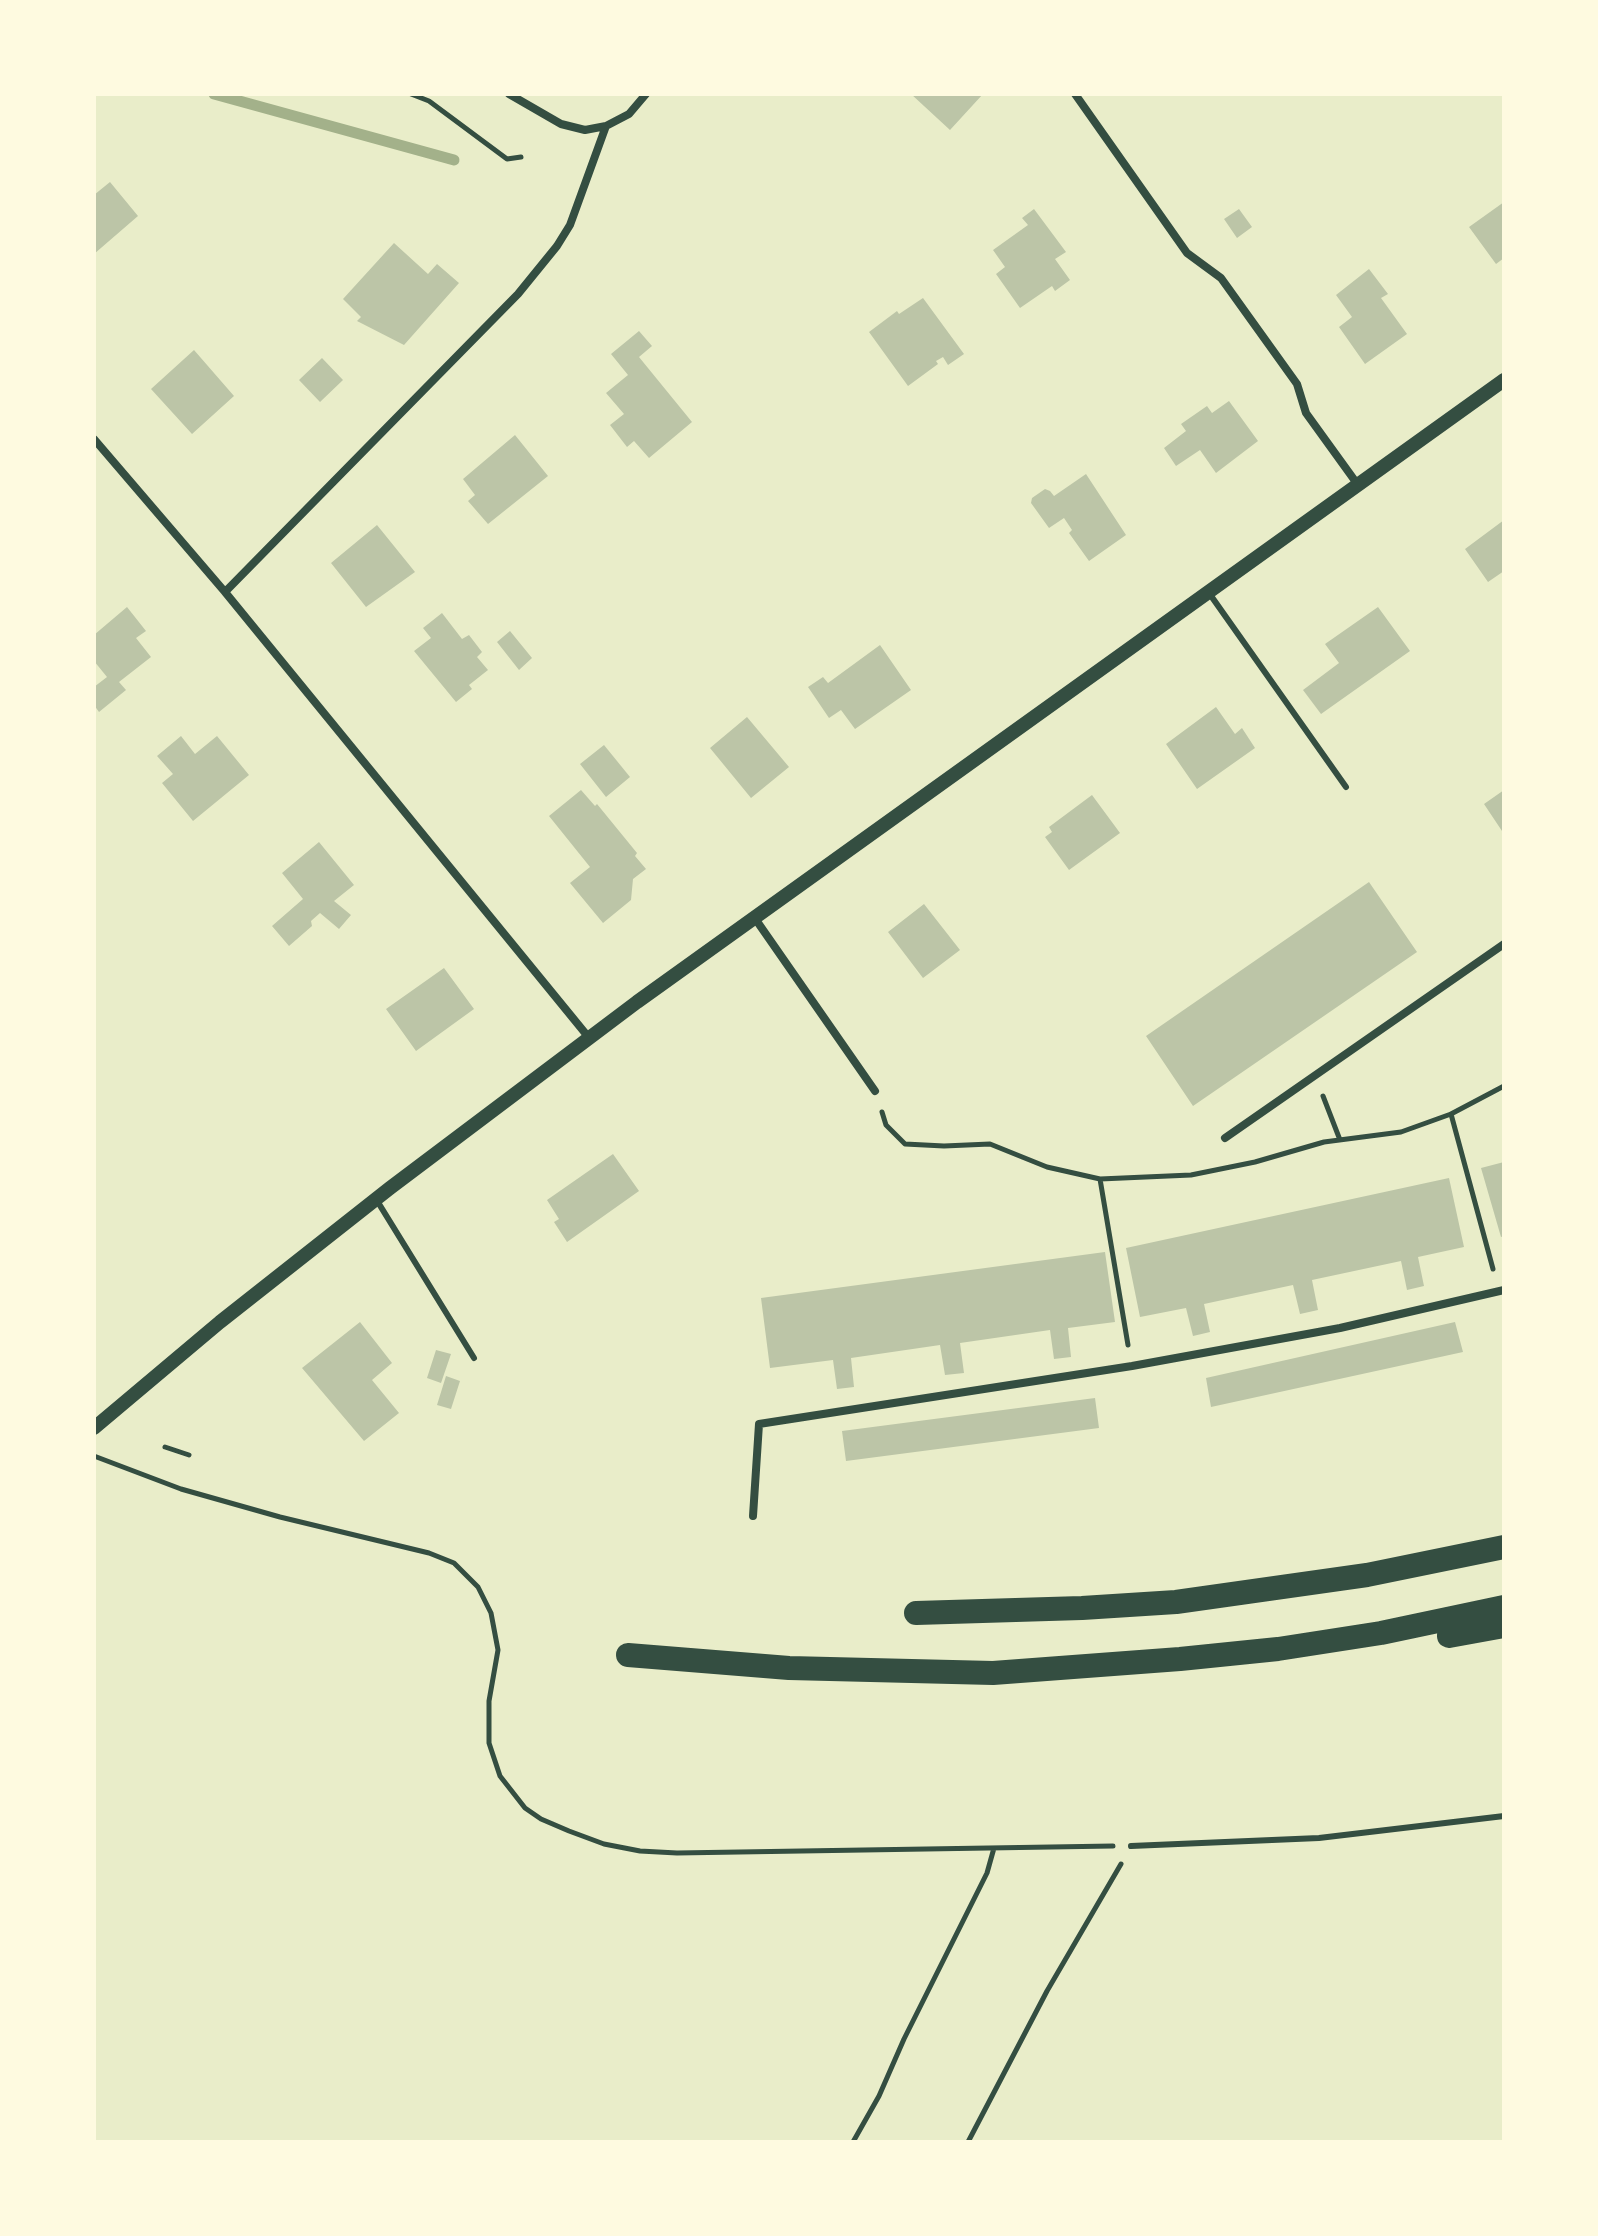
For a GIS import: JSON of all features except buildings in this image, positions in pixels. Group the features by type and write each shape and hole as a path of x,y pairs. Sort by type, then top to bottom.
{"highway":[{"path":"916,1613 1176,1602 1342,1579 1497,1548"},
{"path":"1049,1670 1278,1649 1381,1633 1504,1607"},
{"path":"628,1655 789,1668 945,1673 1049,1670 1270,1660 1419,1642 1504,1626"}],"street":[{"path":"509,94 573,129 585,130 606,126 629,114 646,94"},
{"path":"1075,94 1187,253 1221,278 1230,290 1297,384 1306,413 1358,485"},
{"path":"225,592 508,304 547,258 570,225 606,126"},
{"path":"94,1428 220,1322 376,1199 754,917 1504,380"},
{"path":"94,439 225,592 590,1039"},
{"path":"754,917 875,1091"},
{"path":"1225,1138 1504,944"},
{"path":"753,1516 759,1424 1132,1366 1340,1328 1502,1290"}],"lane":[{"path":"1209,593 1346,787"},
{"path":"376,1199 474,1358"},
{"path":"1131,1846 1319,1838 1504,1816"}],"path":[{"path":"411,94 429,101 507,159 521,157"},
{"path":"1315,1075 1340,1140"},
{"path":"875,1091 886,1125 905,1144 990,1144 1047,1167 1100,1179 1191,1175 1340,1140 1401,1132 1451,1114 1504,1086"},
{"path":"1451,1114 1502,1290"},
{"path":"1100,1179 1132,1366"},
{"path":"165,1447 189,1455"},
{"path":"94,1456 181,1489 429,1553 454,1563 478,1587 491,1613 498,1650 488,1721 489,1743 500,1776 525,1808 555,1825 604,1844 664,1852 1131,1846"},
{"path":"968,2142 1047,1991 1131,1846"},
{"path":"853,2142 879,2096 987,1873 994,1848"}],"waterway":[{"path":"214,94 454,160"}]}
